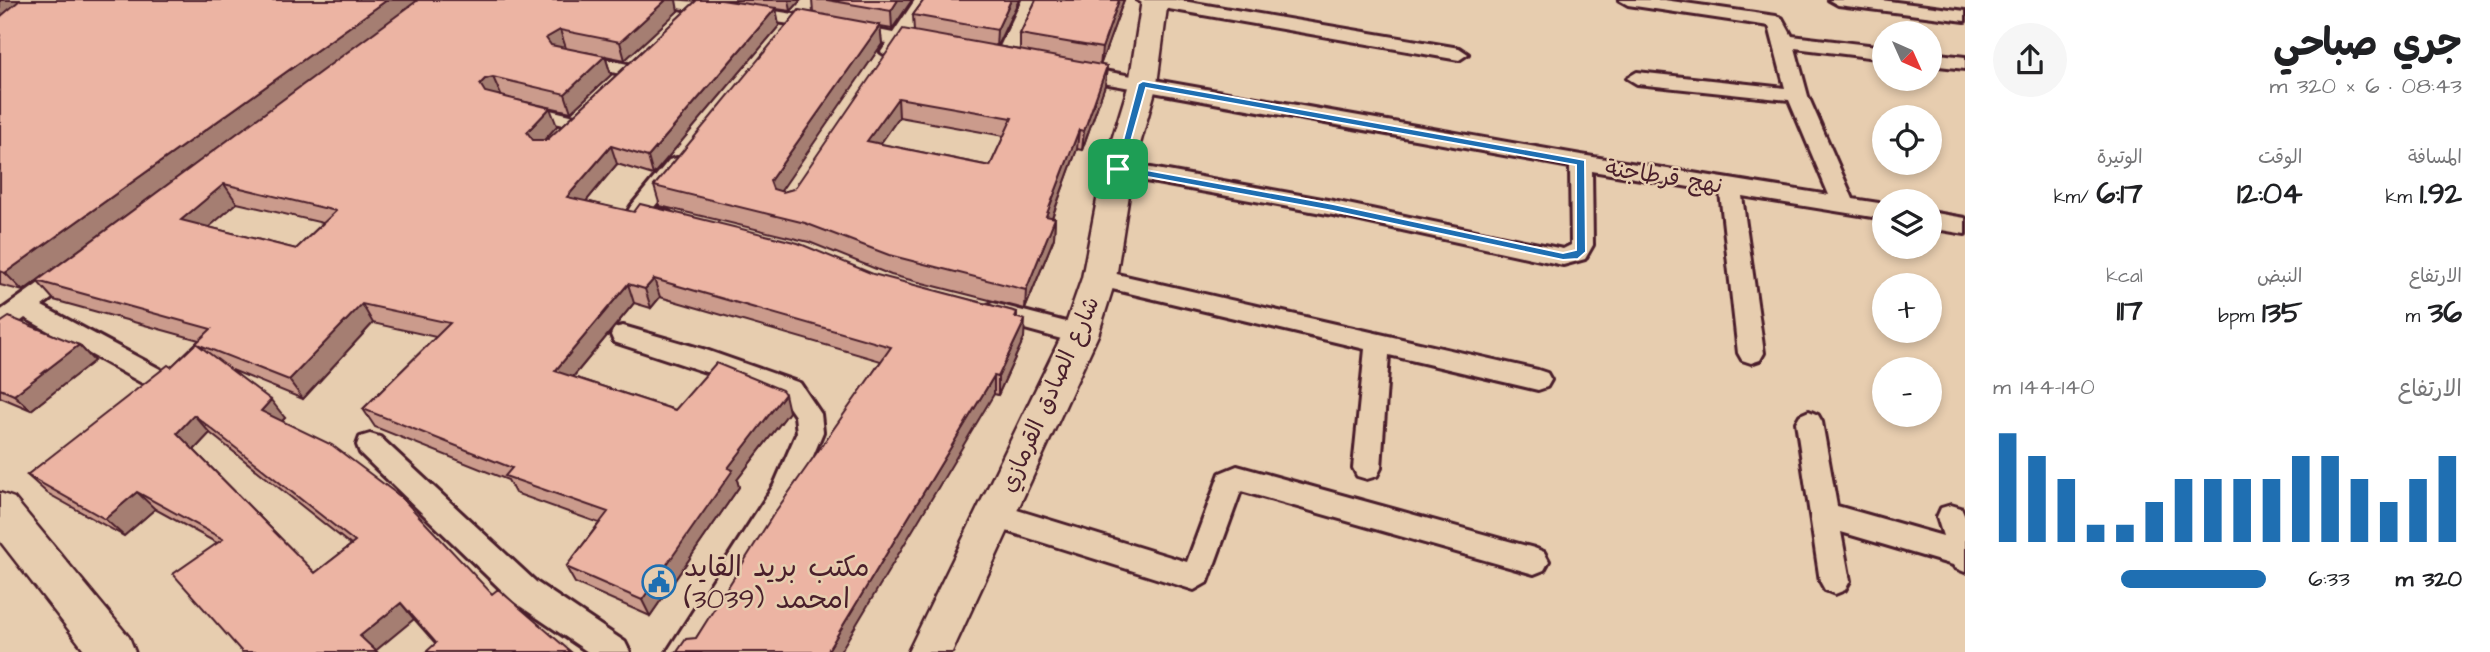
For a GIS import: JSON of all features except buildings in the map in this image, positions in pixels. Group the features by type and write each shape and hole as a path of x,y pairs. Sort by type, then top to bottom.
{"main road":[{"name":"شارع الصادق القرمازي","path":"942,649 994,515 1080,335 1099,278 1118,169 1143,84 1152,0"},
{"path":"0,510 113,652"}],"street":[{"path":"657,0 702,4 952,49"},
{"path":"779,41 813,0"},
{"path":"877,72 924,0"},
{"path":"1004,59 1031,0"},
{"path":"1152,0 1459,54"},
{"path":"1628,0 1766,18 1777,23 1798,95 1844,204"},
{"path":"1838,0 1965,16"},
{"path":"679,25 702,4"},
{"path":"1784,40 1872,51"},
{"path":"978,54 1029,64"},
{"path":"565,57 635,65 612,87"},
{"path":"1942,61 1965,64"},
{"name":"نهج قرطاجنة","path":"1055,68 1581,162 1872,209"},
{"path":"1637,78 1798,95"},
{"path":"500,104 576,122"},
{"path":"557,142 594,104"},
{"path":"689,224 639,211 692,147"},
{"path":"1118,169 1333,208 1563,257 1581,252 1583,245 1581,162"},
{"path":"1730,187 1751,353"},
{"path":"1942,222 1965,226"},
{"path":"0,324 87,260"},
{"path":"1099,278 1538,380"},
{"path":"966,305 1080,335"},
{"path":"24,307 150,376"},
{"path":"623,335 697,356 791,390 808,414 810,432 785,491 683,652"},
{"path":"1367,468 1378,343"},
{"path":"1809,422 1835,581"},
{"path":"370,445 525,592 614,652"},
{"path":"994,515 1194,577 1198,573 1230,481 1237,478 1534,561"},
{"path":"1824,516 1964,557"},
{"path":"1951,517 1964,557"}],"place":[{"name":"مكتب بريد القايد امحمد (3039)","path":"659,582"}],"route":[{"path":"1143,84 1581,162 1583,245 1581,252 1563,257 1333,208 1118,169 1143,84"}]}
